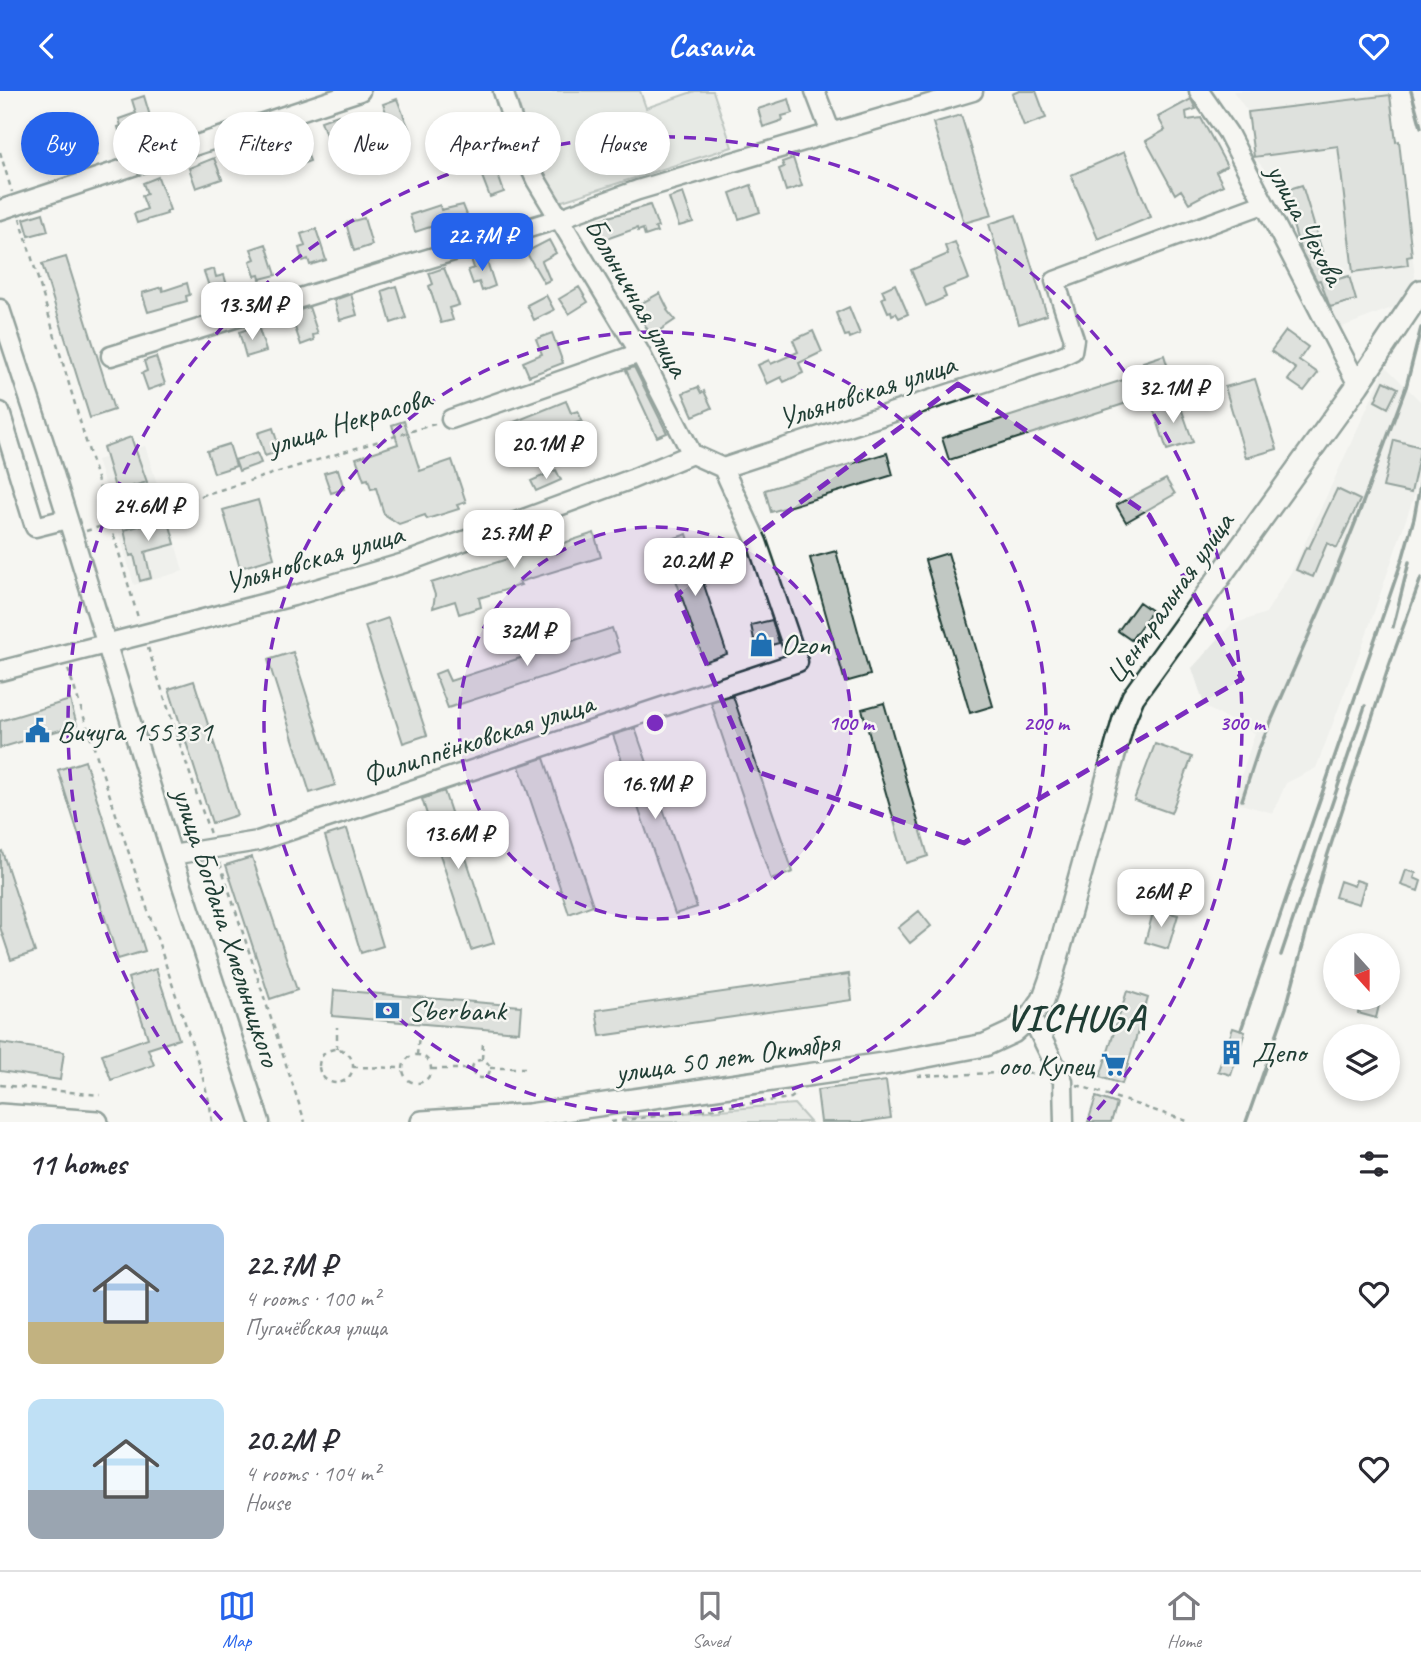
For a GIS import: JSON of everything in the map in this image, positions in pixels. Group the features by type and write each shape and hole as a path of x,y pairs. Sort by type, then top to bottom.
{"main road":[{"name":"Центральная улица","path":"1031,1017 1043,1000 1053,972 1124,719 1133,697 1358,385 1421,291"},
{"name":"улица 50 лет Октября","path":"422,1122 537,1119 890,1063 985,1045 1013,1032 1031,1017"},
{"path":"0,1115 97,1122"}],"street":[{"path":"0,210 360,91"},
{"name":"Больничная улица","path":"503,91 523,150 558,219 640,353 692,454"},
{"path":"815,91 831,133"},
{"path":"110,356 558,219 638,190 973,91"},
{"name":"улица Чехова","path":"1199,91 1228,133 1358,385"},
{"name":"Ульяновская улица","path":"723,468 1072,351 1074,339 1055,281 1263,204"},
{"name":"улица Богдана Хмельницкого","path":"0,309 172,855 260,1122"},
{"name":"улица Некрасова","path":"451,419 640,353"},
{"path":"0,412 35,527 69,527"},
{"path":"692,454 723,468"},
{"name":"Ульяновская улица","path":"0,671 293,596 404,563 632,479 692,454"},
{"name":"Филиппёнковская улица","path":"172,855 258,841 797,662 757,542 723,468"},
{"path":"1031,1017 1063,1081 1064,1122"}],"path":[{"name":"улица Некрасова","path":"69,527 451,419"},
{"path":"64,655 201,1072 212,1122"},
{"path":"337,1027 337,1049"},
{"path":"417,1055 419,1035"},
{"path":"482,1059 484,1042"},
{"path":"337,1049 350,1056 353,1067 345,1081 334,1084 323,1078 319,1062 326,1052 337,1049"},
{"path":"417,1055 428,1060 431,1069 425,1081 416,1084 405,1077 402,1068 406,1059 417,1055"},
{"path":"482,1059 490,1068 488,1074 481,1078 473,1074 471,1069 473,1063 482,1059"},
{"path":"353,1067 402,1068"},
{"path":"490,1068 524,1068"},
{"path":"431,1069 471,1069"},
{"path":"910,1076 1025,1072 1063,1081 1190,1122"},
{"path":"0,1084 100,1095"},
{"path":"611,1122 791,1098 797,1093"}],"highlighted area":[{"path":"958,384 1149,515 1242,679 964,843 752,770 677,595"}],"shaded area":[{"path":"512,91 640,91 646,108 695,91 713,91 732,147 670,167 670,112 575,112 575,175 644,175 559,202 545,175 561,175 561,112 519,112"},
{"path":"1233,91 1390,91 1396,141 1399,141 1415,277 1394,307 1337,329 1311,283 1283,191 1254,157 1248,112"},
{"path":"1386,367 1421,402 1421,461 1414,496 1364,641 1316,768 1286,783 1273,813 1233,802 1255,733 1205,707 1192,668 1231,625 1266,613 1293,569"},
{"path":"145,446 159,490 111,504 97,460"},
{"path":"168,518 183,571 134,585 119,532"},
{"path":"794,1104 810,1122 622,1122 623,1118"}],"building":[{"path":"1019,91 1036,91 1046,118 1024,126 1012,94"},
{"path":"1390,95 1396,142 1399,141 1412,256 1407,257 1408,265 1353,272 1338,146 1254,157 1248,112"},
{"path":"144,96 149,112 136,112 132,100"},
{"path":"397,99 402,112 386,112 383,104"},
{"path":"789,99 793,113 782,116 783,120 763,127 758,109"},
{"path":"1191,99 1196,109 1186,112 1187,120 1201,118 1227,166 1216,172 1223,185 1189,203 1181,190 1175,194 1146,141 1165,130 1158,117"},
{"path":"961,115 992,215 964,223 933,123"},
{"path":"328,119 328,141 321,121"},
{"path":"1124,152 1151,217 1098,239 1071,175"},
{"path":"214,158 214,175 220,175 222,179 196,188 191,175 200,175 200,164"},
{"path":"793,158 802,186 786,191 779,169 784,167 782,162"},
{"path":"481,175 498,175 504,192 490,197"},
{"path":"158,177 170,210 167,214 137,223 134,214 147,209 142,196 147,194 143,183"},
{"path":"751,185 760,212 739,219 730,193"},
{"path":"1302,185 1331,281 1349,276 1356,300 1330,307 1320,280 1317,281 1300,249 1283,191"},
{"path":"683,193 693,222 679,226 669,198"},
{"path":"440,205 441,210 463,205 467,215 415,232 410,215"},
{"path":"650,205 658,227 655,228 657,232 645,236 643,229 638,231 637,228 598,242 591,222"},
{"path":"43,213 48,231 29,236 24,219"},
{"path":"1016,215 1047,315 1019,324 989,224"},
{"path":"364,218 372,245 354,251 346,223"},
{"path":"316,229 326,260 310,265 308,259 303,261 299,248 305,246 301,234"},
{"path":"549,240 556,253 542,261 550,280 544,283 526,252"},
{"path":"955,242 969,279 943,289 946,297 926,306 911,270 948,254 945,246"},
{"path":"266,244 276,275 260,279 259,275 255,276 250,261 255,259 251,249"},
{"path":"485,255 495,286 482,291 479,282 473,284 468,270 474,268 471,259"},
{"path":"66,257 114,410 90,418 42,264"},
{"path":"444,268 459,305 449,308 453,320 441,323 429,286 433,284 429,273"},
{"path":"214,269 216,277 224,275 228,289 212,295 204,272"},
{"path":"187,283 190,295 186,296 187,301 148,312 142,293 162,287 163,291"},
{"path":"895,284 908,314 899,318 896,313 892,315 891,311 888,312 882,298 885,297 882,290"},
{"path":"396,286 406,318 391,323 382,291"},
{"path":"579,287 588,302 569,314 559,299"},
{"path":"660,293 667,310 675,320 651,336 635,307"},
{"path":"351,294 357,315 340,320 334,300"},
{"path":"546,295 554,310 534,320 527,305"},
{"path":"309,307 318,334 313,335 314,340 301,345 290,313"},
{"path":"849,307 860,334 850,338 849,335 845,336 836,313"},
{"path":"258,326 266,351 246,357 239,332"},
{"path":"813,331 822,352 799,363 803,373 784,382 781,377 767,384 758,365 769,360 771,364 798,352 793,340"},
{"path":"1286,331 1308,347 1299,360 1318,373 1304,391 1288,380 1296,369 1271,351"},
{"path":"552,333 563,363 529,376 523,362 542,354 536,339"},
{"path":"1164,355 1169,371 1148,378 1143,362"},
{"path":"156,357 165,384 148,390 142,373 147,371 144,361"},
{"path":"634,367 667,433 657,437 626,370"},
{"path":"1255,379 1277,449 1246,458 1225,387"},
{"path":"1123,380 1130,402 949,460 942,438"},
{"path":"1384,381 1398,388 1388,408 1375,401"},
{"path":"698,387 701,393 704,391 712,408 693,416 683,393"},
{"path":"1178,399 1193,442 1167,450 1153,408"},
{"path":"566,401 571,413 578,411 582,421 553,431 551,426 515,440 509,424"},
{"path":"404,421 420,471 452,460 466,502 457,505 459,509 427,519 425,515 399,524 384,514 376,488 371,489 368,479 364,480 356,458 398,444 392,425"},
{"path":"273,428 280,451 265,456 258,433"},
{"path":"131,437 147,482 116,491 103,447"},
{"path":"1394,440 1421,447 1411,493 1383,487"},
{"path":"229,444 236,466 214,473 207,451"},
{"path":"257,453 261,463 239,471 235,460"},
{"path":"887,453 893,475 771,512 765,490"},
{"path":"338,469 344,489 331,493 324,473"},
{"path":"556,470 561,480 536,491 531,481"},
{"path":"1166,479 1175,494 1126,522 1116,505"},
{"path":"1337,489 1360,500 1337,548 1327,543 1313,577 1296,570"},
{"path":"258,500 274,558 240,568 223,510"},
{"path":"168,518 175,544 145,552 151,578 140,581 124,530"},
{"path":"547,532 564,543 594,533 601,557 519,582 521,585 479,598 481,607 459,614 455,601 433,608 435,595 431,583 514,557 523,541"},
{"path":"687,534 727,654 704,662 663,542"},
{"path":"836,551 870,675 845,682 810,558"},
{"path":"948,553 993,706 970,713 925,560"},
{"path":"1139,602 1152,611 1131,640 1118,631"},
{"path":"388,618 427,735 403,743 365,626"},
{"path":"772,620 779,643 756,649 751,625"},
{"path":"612,628 620,652 448,708 435,674 445,670 450,681"},
{"path":"293,652 335,785 310,793 268,660"},
{"path":"194,681 237,815 212,823 169,689"},
{"path":"733,696 793,872 771,880 711,703"},
{"path":"70,700 77,725 0,748 0,721"},
{"path":"884,703 928,856 906,863 862,709"},
{"path":"635,728 697,907 675,914 613,735"},
{"path":"1155,744 1192,757 1171,813 1134,800"},
{"path":"544,758 593,905 569,914 519,766"},
{"path":"85,761 145,951 118,959 58,770"},
{"path":"444,791 494,943 471,950 422,799"},
{"path":"347,829 383,946 361,953 325,836"},
{"path":"2,851 35,952 11,960 0,927"},
{"path":"252,857 297,990 270,999 226,865"},
{"path":"1406,870 1416,873 1414,878 1421,881 1418,891 1401,885"},
{"path":"1356,880 1365,883 1359,904 1335,897 1340,881 1354,886"},
{"path":"1154,909 1178,915 1168,949 1145,942"},
{"path":"919,911 931,926 910,943 898,928"},
{"path":"156,969 179,1039 148,1049 154,1065 111,1080 102,1054 148,1038 128,978"},
{"path":"849,974 852,1000 600,1036 596,1010"},
{"path":"334,990 521,1006 519,1032 332,1016"},
{"path":"1127,991 1148,998 1122,1084 1100,1077"},
{"path":"1359,1010 1378,1010 1376,1018 1358,1013"},
{"name":"Депо","path":"1233,1028 1245,1032 1231,1075 1218,1071"},
{"path":"0,1043 64,1052 60,1080 0,1071"},
{"path":"886,1081 891,1118 863,1122 821,1122 817,1090"},
{"path":"1096,1097 1117,1104 1111,1122 1088,1122"}],"railway":[{"path":"1411,91 1421,127"},
{"path":"1242,800 1258,751 1359,513 1406,387 1421,328"},
{"path":"1241,1030 1403,557 1421,480"},
{"path":"1393,627 1409,562"},
{"path":"1246,1122 1286,1008 1324,866 1388,669 1421,578"},
{"path":"1281,955 1365,706"}],"place":[{"name":"Ozon","path":"761,644"},
{"name":"Вичуга 155331","path":"37,731"},
{"name":"Sberbank","path":"388,1010"},
{"name":"Депо","path":"1232,1052"},
{"name":"ооо Купец","path":"1114,1065"}],"district":[{"name":"VICHUGA","path":"1076,1017"}]}
